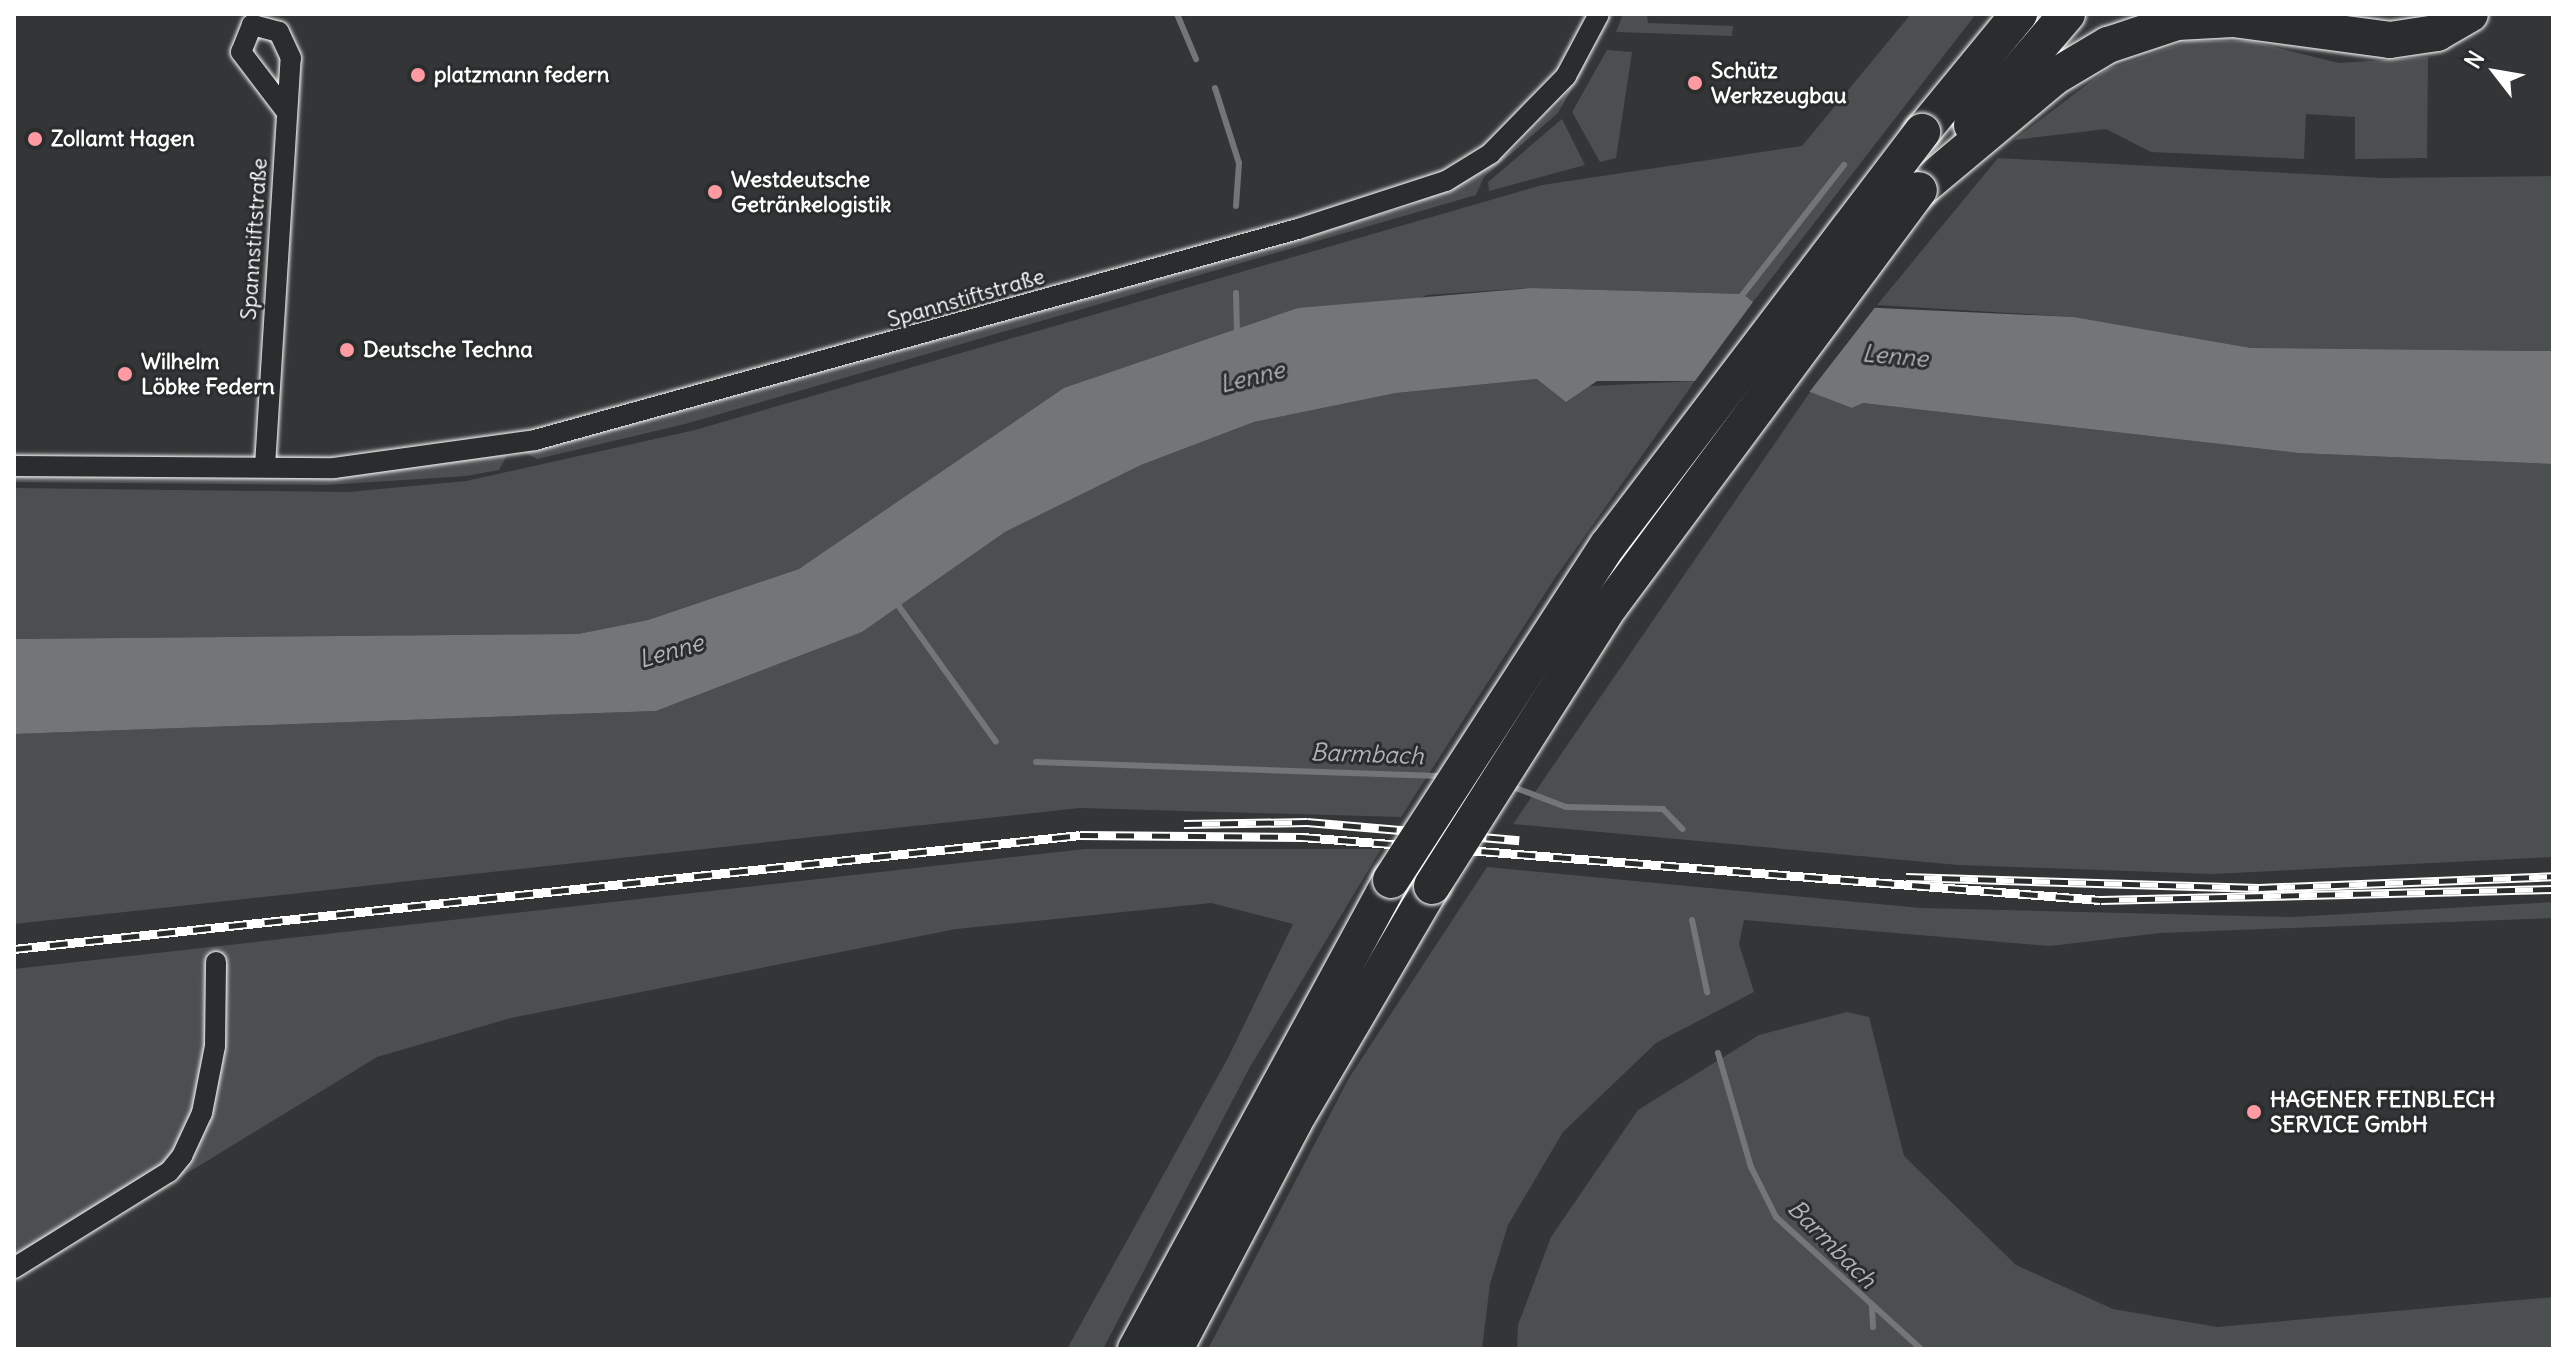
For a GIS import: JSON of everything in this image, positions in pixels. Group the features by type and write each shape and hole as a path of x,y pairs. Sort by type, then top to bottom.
{"highway":[{"path":"1136,1349 1391,880 1608,545 1922,132 2019,14"},
{"path":"1975,136 2067,14"},
{"path":"2328,14 2385,27 2436,14"},
{"path":"1175,1349 1294,1122 1432,886 1610,606 1919,190 1975,136 2054,77 2108,45 2177,22 2233,19 2390,40 2437,33 2470,14"}],"street":[{"name":"Spannstiftstraße","path":"14,466 334,468 535,440 1381,205 1446,181 1535,115 1599,14"},
{"name":"Spannstiftstraße","path":"265,466 286,111"},
{"path":"14,1268 160,1178 182,1156 202,1113 215,1046 216,962"}],"shaded area":[{"path":"1623,14 1647,14 1648,23 1733,26 1732,36 1616,32"},
{"path":"1911,14 1976,14 1753,302 1742,294 1531,288 1427,295 866,529 799,569 648,620 578,634 14,639 14,488 348,492 466,481 695,430 1542,185 1802,146"},
{"path":"2188,41 2250,41 2339,63 2428,57 2427,158 2355,159 2355,117 2306,114 2304,159 2151,152 2106,129 2014,140 2106,70"},
{"path":"1607,50 1632,52 1616,158 1600,162 1572,112"},
{"path":"1594,51 1558,113 1484,177 1476,195 685,424 537,459 524,452 1410,206 1512,151 1560,103"},
{"path":"1562,119 1585,165 1489,191 1488,182"},
{"path":"1998,158 2382,178 2553,176 2553,351 2251,348 2074,317 1877,305"},
{"path":"1537,379 1552,388 1695,381 1555,578 1401,817 1080,808 14,924 14,734 656,711 862,632 1005,532 1141,465 1254,422 1396,393"},
{"path":"1810,392 1852,408 1863,403 2298,453 2553,464 2553,857 2213,874 1958,865 1513,824"},
{"path":"507,455 499,470 466,476 326,485 14,482 14,475 326,475"},
{"path":"1085,849 1381,849 1250,1067 1103,1349 1067,1349 1228,1058 1293,924 1211,903 956,929 511,1018 377,1057 14,1279 14,969"},
{"path":"1487,867 1921,908 2292,917 2553,902 2553,918 2160,933 2050,946 1744,920 1739,944 1754,992 1656,1043 1563,1132 1508,1225 1490,1284 1482,1349 1208,1349 1349,1078"},
{"path":"1847,1012 1869,1017 1904,1156 2016,1265 2113,1309 2217,1327 2553,1297 2553,1349 1517,1349 1518,1325 1551,1237 1638,1110 1759,1035"}],"water":[{"name":"Lenne","path":"1531,288 1743,294 1753,302 2074,317 2251,348 2553,351 2553,464 2298,453 1863,403 1852,408 1810,392 1695,381 1597,381 1566,402 1537,379 1396,393 1254,422 1141,465 1005,532 862,632 656,711 14,734 14,639 578,634 648,620 799,569 1064,388 1298,308"}],"pier":[{"path":"1756,298 1880,301 1807,395 1692,385"}],"waterway":[{"path":"1177,14 1196,59"},
{"path":"1215,88 1239,163 1236,206"},
{"path":"1740,298 1844,165"},
{"path":"1236,293 1237,333"},
{"name":"Barmbach","path":"898,605 996,742"},
{"name":"Barmbach","path":"1036,762 1446,776"},
{"name":"Barmbach","path":"1508,785 1566,807 1663,809 1682,829"},
{"name":"Barmbach","path":"1692,920 1707,992"},
{"name":"Barmbach","path":"1718,1053 1751,1167 1776,1217 1921,1349"},
{"path":"1872,1307 1873,1327"}],"railway":[{"path":"1184,824 1307,822 1519,840"},
{"path":"14,949 1080,835 1302,837 2101,900 2553,889"},
{"path":"1906,877 2259,888 2553,876"}],"place":[{"name":"platzmann federn","path":"418,75"},
{"name":"Schütz Werkzeugbau","path":"1695,83"},
{"name":"Zollamt Hagen","path":"35,139"},
{"name":"Westdeutsche Getränkelogistik","path":"715,192"},
{"name":"Deutsche Techna","path":"347,350"},
{"name":"Wilhelm Löbke Federn","path":"125,374"},
{"name":"HAGENER FEINBLECH SERVICE GmbH","path":"2254,1112"}]}
